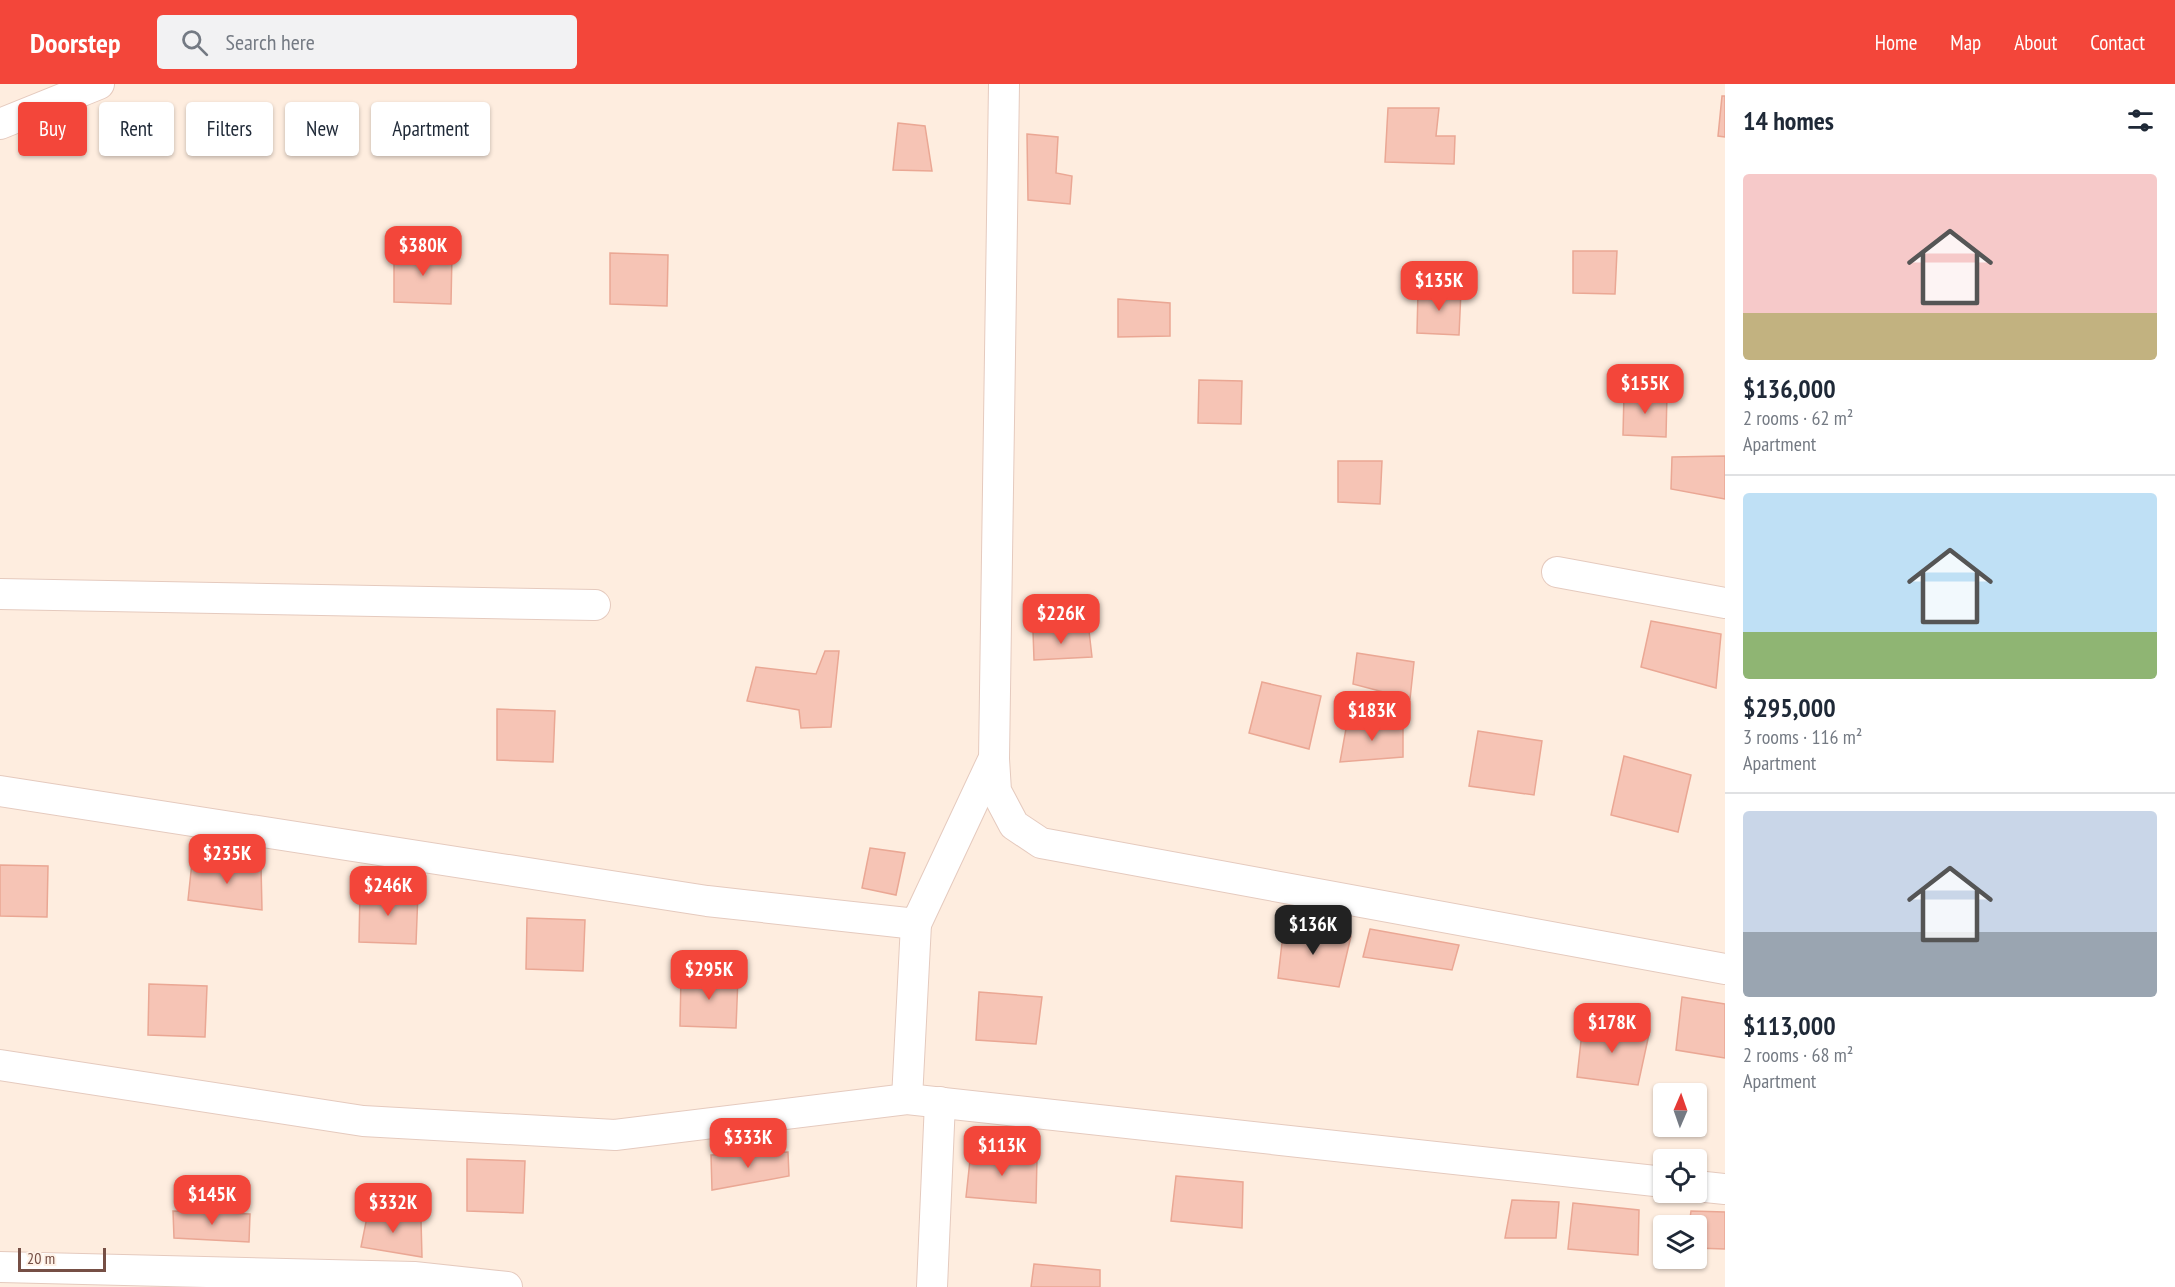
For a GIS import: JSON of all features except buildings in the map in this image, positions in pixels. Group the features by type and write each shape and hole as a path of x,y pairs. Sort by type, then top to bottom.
{"street":[{"path":"0,124 99,84"},
{"path":"1004,84 994,759 996,791 1014,825 1041,843 1725,969"},
{"path":"1557,572 1725,603"},
{"path":"0,594 595,605"},
{"path":"907,1099 916,924 994,759"},
{"path":"0,791 707,901 916,924"},
{"path":"0,1065 363,1121 615,1135 907,1099 1653,1181"},
{"path":"932,1287 940,1102"},
{"path":"1707,1187 1725,1189"},
{"path":"0,1267 414,1277 507,1287"}]}
